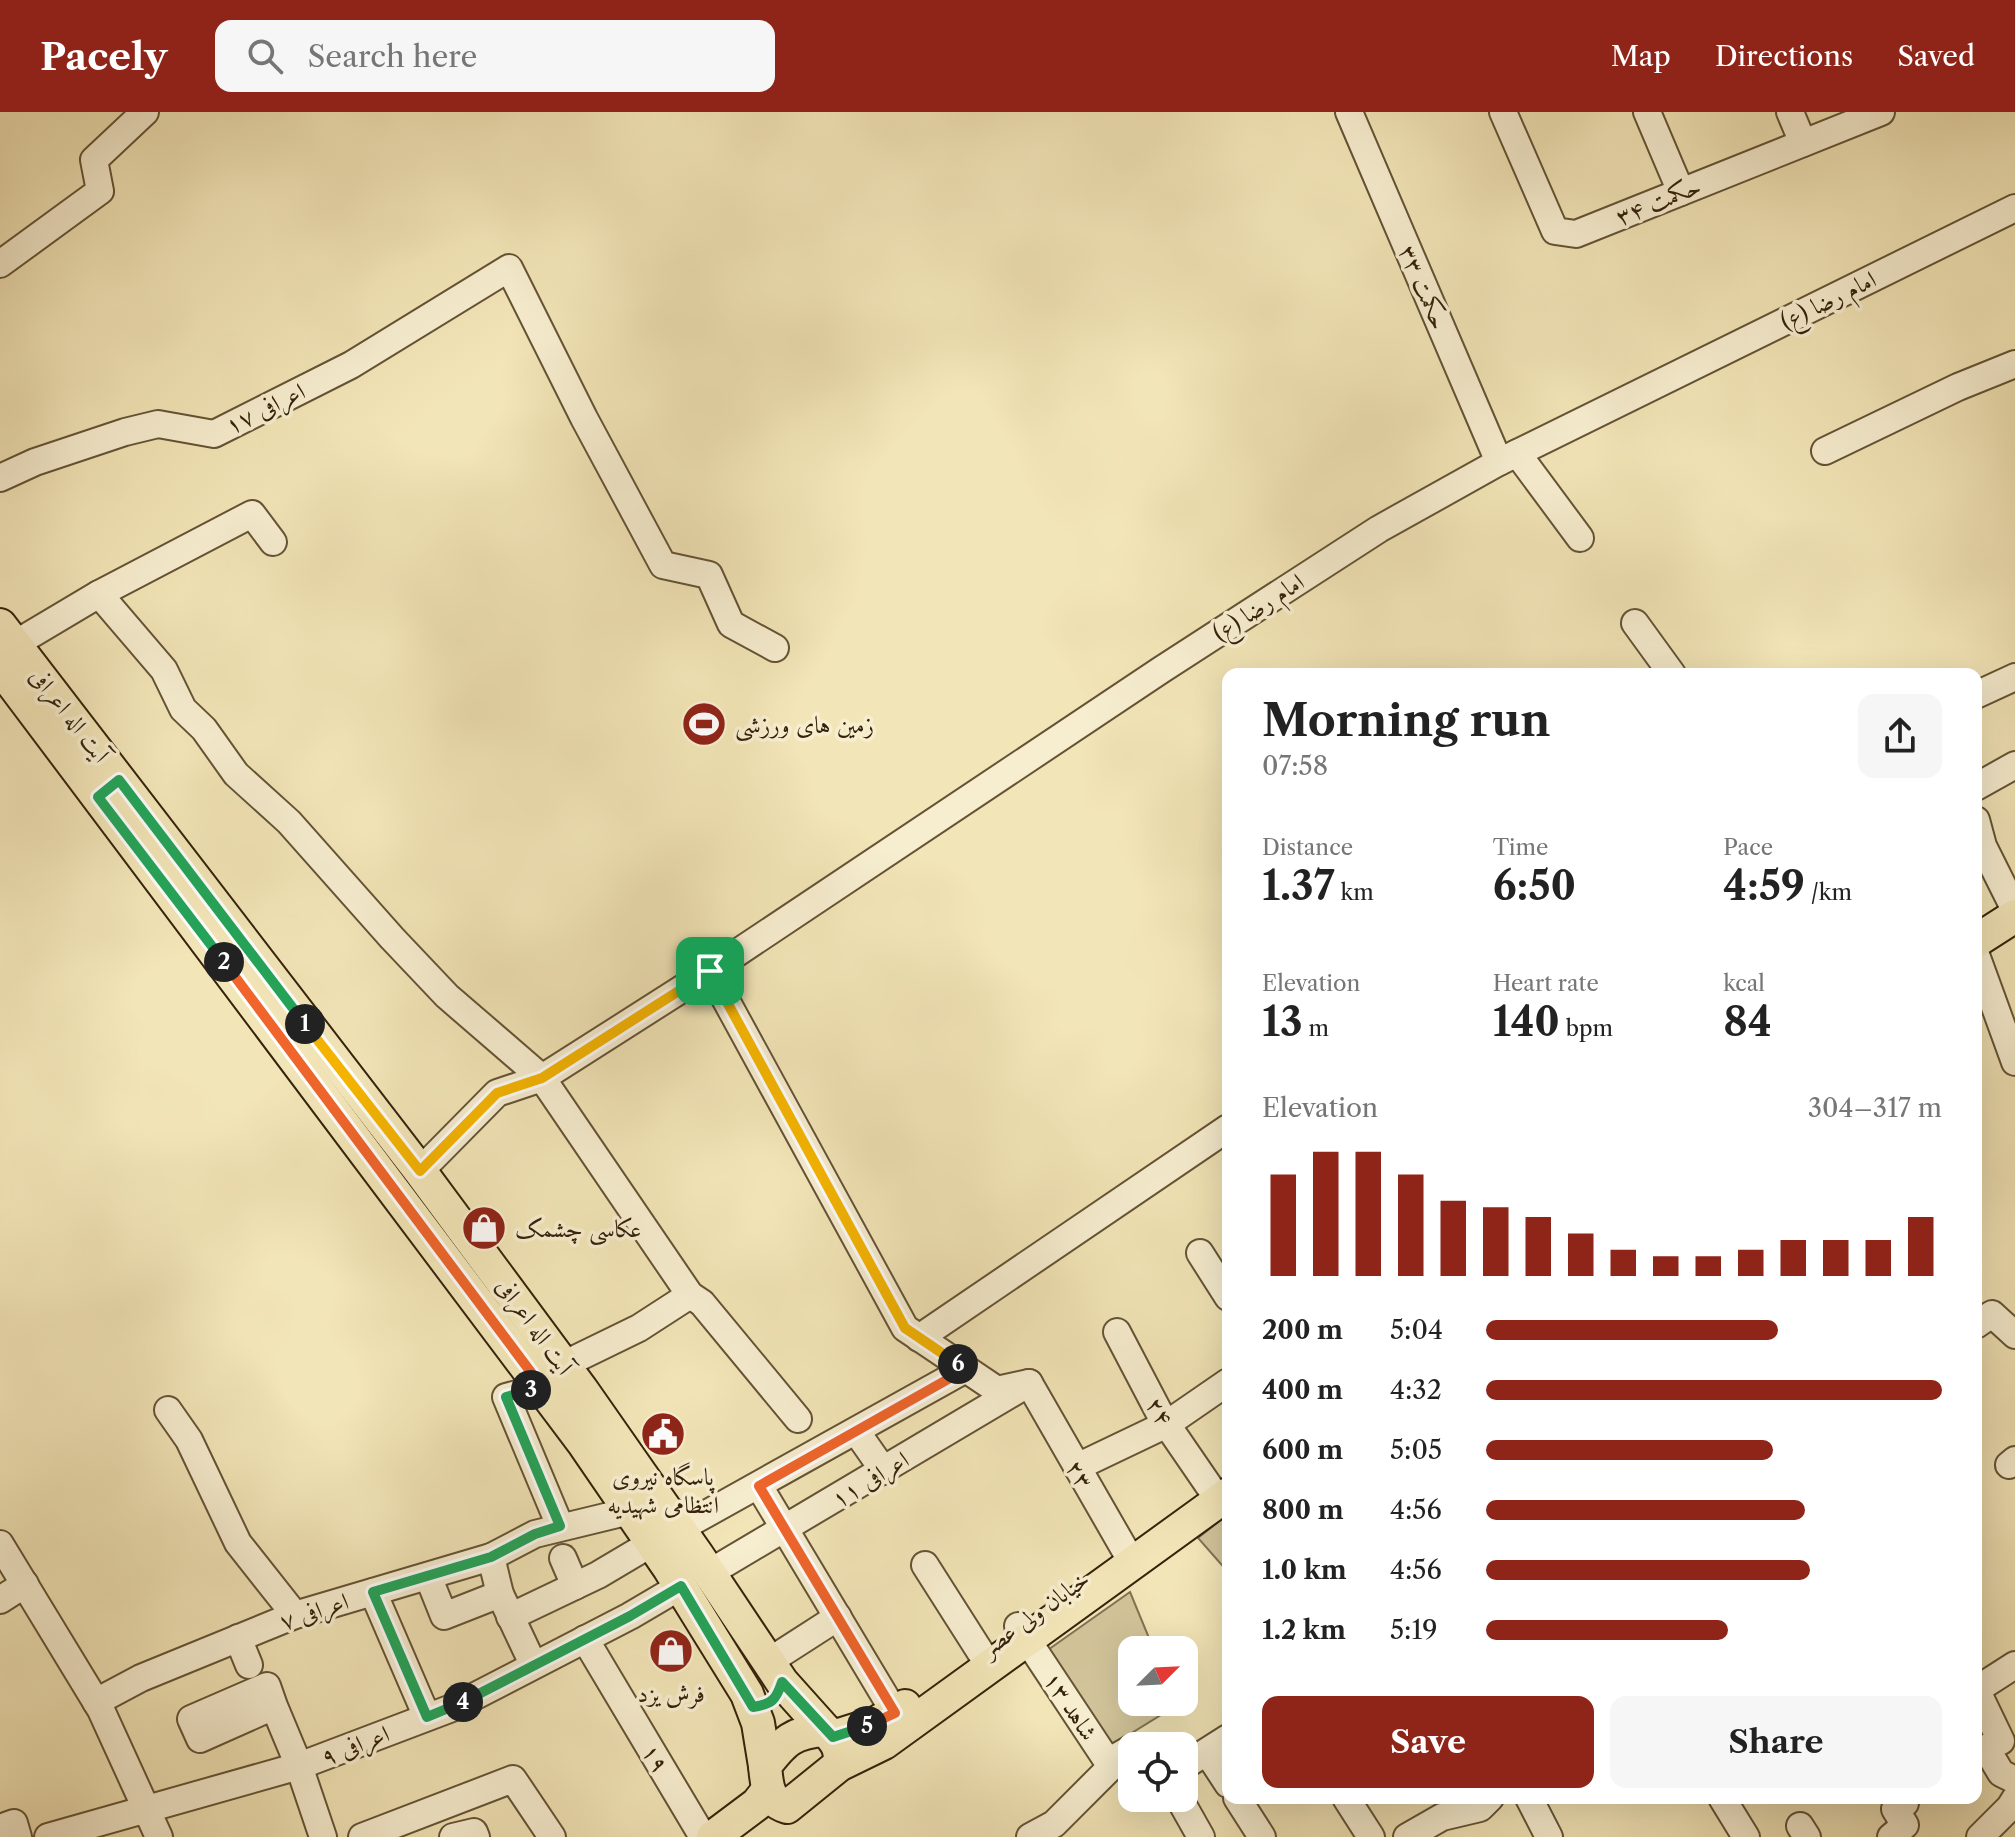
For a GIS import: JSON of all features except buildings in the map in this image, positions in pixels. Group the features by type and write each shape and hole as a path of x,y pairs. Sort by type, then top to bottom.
{"main road":[{"name":"آیت اله اعرافی","path":"4,640 109,788 552,1376 695,1580 775,1672 832,1744"},
{"name":"آیت اله اعرافی","path":"109,788 420,1171 552,1376 630,1511 666,1536"},
{"path":"1982,949 2015,913"},
{"path":"1982,952 2015,937"},
{"name":"خیابان ولی عصر","path":"832,1744 884,1743 1023,1633 1222,1484"},
{"name":"آیت اله اعرافی","path":"695,1580 753,1707 773,1788"},
{"name":"خیابان ولی عصر","path":"832,1744 895,1713 981,1653 1023,1633"},
{"path":"753,1707 770,1704 776,1698 775,1672"},
{"path":"713,1837 773,1788 832,1744 807,1731 792,1737 779,1748 773,1788 742,1837"}],"street":[{"path":"0,264 100,191 94,160 145,112"},
{"name":"حکمت ۳۳","path":"1349,112 1508,457 1580,538"},
{"name":"حکمت ۳۴","path":"1503,112 1555,231 1576,234 1881,112"},
{"path":"1647,112 1681,192"},
{"path":"1790,112 1803,143"},
{"name":"امام رضا (ع)","path":"420,1171 497,1093 542,1078 710,971 1174,661 1379,529 1508,457 2015,208"},
{"name":"اعرافی ۱۷","path":"0,478 65,452 158,424 214,434 351,365 509,268 577,405 663,565 709,575 731,624 775,648"},
{"path":"1825,451 1958,387 2015,364"},
{"path":"4,640 252,514 273,542"},
{"path":"99,594 164,670 183,709 204,729 236,774 289,822 447,996 542,1078 690,1295 702,1303 798,1419"},
{"path":"1635,623 1668,668"},
{"path":"1982,692 2015,677"},
{"path":"1982,784 2015,765"},
{"path":"1982,842 2015,913"},
{"path":"1982,968 2015,1062"},
{"path":"710,971 905,1328 997,1390 1029,1383"},
{"path":"919,1338 1222,1132"},
{"path":"1200,1253 1222,1288"},
{"path":"560,1526 506,1397 552,1376 639,1328 690,1295"},
{"path":"1982,1321 1992,1314 2012,1328"},
{"name":"۲۴","path":"1117,1332 1167,1424 1222,1484"},
{"path":"428,1576 444,1616 505,1605 575,1586 966,1369"},
{"name":"۲۳","path":"1029,1383 1128,1557"},
{"name":"اعرافی ۱۱","path":"695,1580 786,1530 1029,1383"},
{"path":"1077,1467 1167,1424 1222,1386"},
{"path":"168,1410 189,1440 238,1543 295,1615"},
{"path":"856,1431 884,1471"},
{"path":"759,1486 895,1713"},
{"name":"اعرافی ۷","path":"96,1702 141,1678 295,1615 491,1557 535,1534 560,1526 630,1511"},
{"path":"0,1544 96,1702 152,1822"},
{"path":"491,1557 505,1605 533,1664"},
{"path":"563,1558 575,1586"},
{"path":"925,1565 981,1653"},
{"name":"اعرافی ۹","path":"48,1837 152,1822 452,1708 695,1580"},
{"path":"0,1600 25,1584"},
{"path":"373,1592 427,1717"},
{"path":"775,1672 838,1617"},
{"name":"شاهد ۱۳","path":"1023,1633 1108,1762 1118,1757"},
{"path":"238,1638 249,1665"},
{"name":"۱۹","path":"585,1639 703,1837"},
{"path":"1982,1685 2015,1665"},
{"path":"1982,1698 2008,1738 1986,1748 2001,1773 2015,1780"},
{"path":"274,1706 323,1837"},
{"path":"1198,1757 1217,1745"},
{"path":"1030,1837 1054,1824 1118,1764"},
{"path":"362,1837 407,1829 513,1779 552,1837"},
{"path":"1980,1837 2015,1799"},
{"path":"1241,1804 1262,1837"},
{"path":"1350,1804 1371,1837"},
{"path":"1407,1837 1442,1817 1480,1808 1484,1804"},
{"path":"1532,1804 1549,1837"},
{"path":"1708,1804 1727,1837"},
{"path":"1726,1804 1746,1837"},
{"path":"1891,1837 1905,1825 1895,1809 1903,1804"},
{"path":"1187,1812 1201,1837"},
{"path":"453,1837 474,1832 476,1837"}],"shaded area":[{"path":"1222,1519 1222,1565 1198,1538"},
{"path":"1130,1592 1148,1636 1118,1636 1118,1716 1159,1716 1133,1732 1118,1732 1118,1741 1109,1747 1045,1652"}],"place":[{"name":"زمین های ورزشی","path":"704,724"},
{"name":"عکاسی چشمک","path":"484,1228"},
{"name":"پاسگاه نیروی انتظامی شهیدیه","path":"663,1434"},
{"name":"فرش یزد","path":"671,1651"}],"route":[{"path":"119,780 420,1171 497,1093 542,1078 710,971 905,1328 966,1369 759,1486 895,1713 874,1724 833,1737 782,1682 770,1704 753,1707 681,1586 630,1616 452,1708 427,1717 373,1592 491,1557 535,1534 560,1526 506,1397 542,1387 98,797 119,780"}]}
